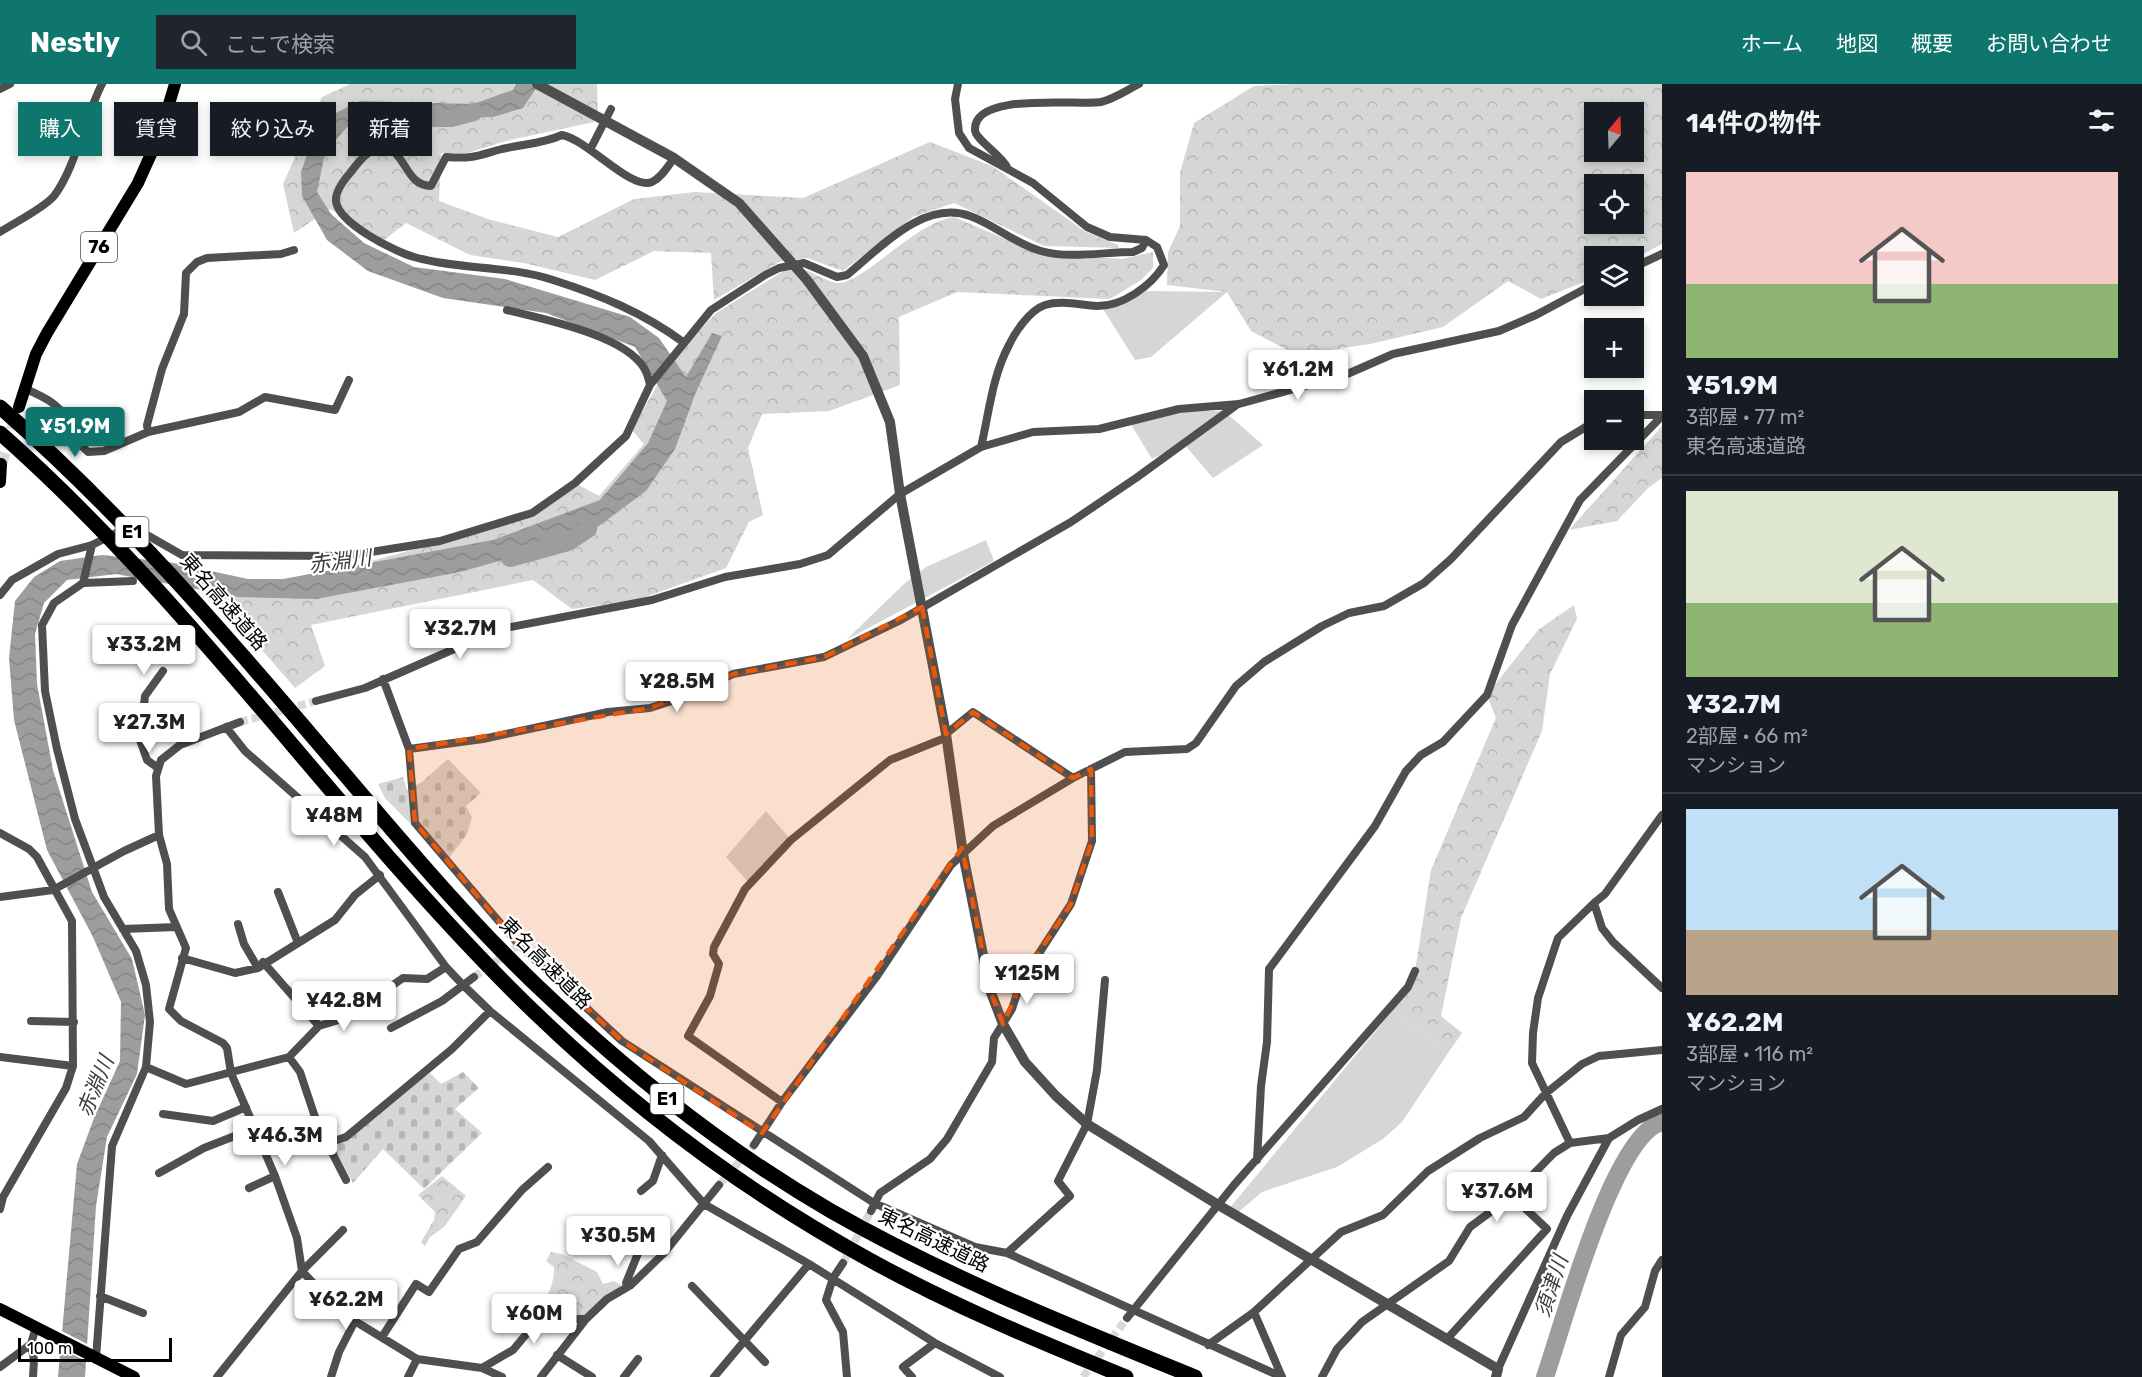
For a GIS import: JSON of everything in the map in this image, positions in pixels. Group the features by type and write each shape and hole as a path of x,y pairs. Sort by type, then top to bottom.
{"highway":[{"name":"東名高速道路","path":"0,406 54,454 117,516 254,668 439,883 512,961 593,1037 690,1118 795,1188 877,1236 1040,1313 1195,1377"},
{"name":"東名高速道路","path":"0,433 100,526 235,676 396,865 498,976 531,1009 661,1122 778,1203 868,1259 1002,1326 1126,1377"}],"main road":[{"name":"76","path":"19,407 24,388 47,333 138,183 160,134 175,84"},
{"path":"0,482 1,464"},
{"path":"0,1309 134,1377"}],"street":[{"path":"0,89 10,84"},
{"path":"0,232 53,197 64,178 91,106 102,84"},
{"path":"537,84 674,158 739,203 759,223 834,315 864,356 890,422 900,494 946,736 963,854 990,990 1003,1024 1025,1062 1056,1096 1087,1124 1310,1259 1388,1303 1497,1373 1567,1216 1609,1138"},
{"path":"958,84 955,99 959,133 969,148 1033,183 1087,227 1110,237 1146,240 1157,247 1164,265 1156,278 1128,298 1100,306 1056,303 1043,305 1026,320 1009,345 994,382 981,447"},
{"path":"1008,168 1002,157 977,137 975,130 976,122 992,110 1066,100 1100,102 1138,84"},
{"path":"591,148 612,109"},
{"path":"674,158 660,176 650,183 637,183 612,167 591,148 562,135 537,145 503,149 472,159 446,157 431,186 423,186 412,179 391,150 382,148 371,150 346,177 335,199 338,209 377,241 414,257 505,268 552,279 630,308 683,342"},
{"path":"0,595 12,580 58,554 92,545 118,531 147,535 182,555 346,556 441,541 532,513 575,483 626,436 651,386 683,342 711,310 779,268 804,263 837,277 848,274 922,218 951,212 969,216 1022,244 1053,253 1133,252 1142,248 1146,240"},
{"path":"148,432 147,424 162,369 184,314 186,273 197,262 207,258 280,254 294,249"},
{"path":"1644,262 1662,254"},
{"path":"316,701 365,688 500,629 652,600 725,577 800,564 828,555 900,494 981,447 1033,432 1099,429 1179,409 1239,404 1346,375 1394,354 1498,331 1584,289"},
{"path":"507,310 570,326 614,342 644,367 651,386"},
{"path":"24,388 51,400 67,419 77,442 88,452 104,451 148,432 239,412 265,397 335,410 349,380"},
{"path":"409,749 483,740 608,712 650,708 687,696 733,674 824,657 899,621 1071,522 1239,404"},
{"path":"1644,415 1662,415"},
{"path":"1257,1160 1261,1086 1267,1042 1269,969 1375,826 1406,771 1421,755 1443,742 1487,695 1512,625 1580,500 1662,415"},
{"path":"754,1144 782,1102 877,976 951,866 993,826 1073,778 1125,752 1187,749 1196,743 1236,686 1264,662 1322,626 1349,613 1384,606 1424,583 1451,559 1561,442 1584,428"},
{"path":"83,583 92,545"},
{"path":"95,1357 112,1146 146,1066 150,1022 146,985 136,951 104,897 75,819 45,691 42,625 47,612 63,595 83,583 133,581"},
{"path":"158,768 147,760 140,740 145,696 163,671"},
{"path":"383,679 409,749 411,805 415,823 519,945 622,1041 873,1207 975,1247 1007,1253 1130,1314 1282,1377"},
{"path":"782,1102 688,1036 710,996 719,964 712,954 714,947 745,889 792,840 890,760 946,736 973,712 1073,778"},
{"path":"240,722 180,746 161,760 156,776 156,805 159,835 167,864 169,909 186,948 169,1009 181,1021 223,1043 227,1048 231,1073 275,1176 297,1238 302,1271 340,1312 417,1359 482,1368 502,1377"},
{"path":"226,728 245,751 365,857 380,874 446,967 463,985 490,1011 649,1141 704,1204 833,1278 935,1343 1000,1377"},
{"path":"873,1207 880,1193 930,1159 947,1139 992,1062 994,1038 1012,1009 1028,969 1071,904 1092,841 1091,769"},
{"path":"1570,1143 1532,1063 1533,1032 1538,998 1558,938 1605,894 1662,815"},
{"path":"0,832 37,857 72,921 74,1022 73,1066 66,1088 2,1197 0,1209"},
{"path":"0,897 53,890 159,835"},
{"path":"182,958 235,973 261,965 335,920 355,895 380,874"},
{"path":"278,892 298,943"},
{"path":"1594,903 1602,928 1607,935 1662,988"},
{"path":"238,924 244,944 319,1026"},
{"path":"123,929 176,927"},
{"path":"146,1066 186,1084 289,1057 319,1026 345,1018 403,978 427,979 446,967"},
{"path":"1130,1314 1234,1185 1408,987 1415,971"},
{"path":"390,1028 442,1001 474,977"},
{"path":"1007,1253 1070,1196 1058,1181 1087,1124 1098,1059 1105,980"},
{"path":"328,1143 346,1137 452,1049 490,1011"},
{"path":"31,1021 74,1022"},
{"path":"1208,1345 1254,1312 1341,1232 1383,1215 1428,1171 1480,1138 1524,1117 1545,1094 1582,1064 1599,1056 1662,1050"},
{"path":"0,1057 73,1066"},
{"path":"289,1057 300,1072 317,1123 346,1180"},
{"path":"163,1114 213,1121 246,1107"},
{"path":"1322,1377 1337,1349 1362,1322 1449,1261 1470,1227 1512,1196 1537,1167 1570,1143 1609,1138 1638,1119 1662,1109"},
{"path":"159,1173 204,1148 255,1128"},
{"path":"641,1191 653,1181 662,1155"},
{"path":"382,1337 416,1284 429,1292 459,1249 477,1242 522,1190 549,1167"},
{"path":"249,1188 275,1176"},
{"path":"541,1377 586,1319 664,1253 719,1185"},
{"path":"1447,1339 1547,1229 1512,1196"},
{"path":"217,1377 302,1271 343,1230"},
{"path":"627,1286 626,1283 641,1246 630,1235"},
{"path":"1609,1377 1621,1335 1645,1307 1655,1270 1662,1260"},
{"path":"843,1263 833,1278 826,1300 843,1332 847,1377"},
{"path":"714,1377 809,1264"},
{"path":"692,1286 746,1339 765,1362"},
{"path":"100,1296 142,1313"},
{"path":"1254,1312 1282,1377"},
{"path":"482,1368 513,1350 539,1318 586,1319"},
{"path":"331,1377 339,1352 355,1321"},
{"path":"33,1377 34,1360 31,1344 36,1327"},
{"path":"912,1377 903,1367 935,1343"},
{"path":"0,1366 31,1344"},
{"path":"557,1354 592,1377"},
{"path":"408,1377 417,1359"},
{"path":"624,1377 638,1359"}],"highlighted area":[{"path":"922,607 946,734 973,712 1073,778 1091,769 1092,841 1071,904 1028,969 1003,1024 990,990 962,848 762,1133 622,1041 519,945 415,823 409,749 650,708 733,674 824,657"}],"green space":[{"path":"350,84 597,84 598,115 594,122 506,141 467,153 441,153 439,201 488,219 558,237 634,199 695,192 803,198 930,142 992,166 1086,232 1118,245 1119,248 1044,246 954,203 913,217 843,271 807,258 779,262 714,300 711,253 654,251 595,280 524,263 470,255 406,223 383,241 330,209 294,233 283,184 296,156 336,156 336,102 320,102 322,97"},
{"path":"1662,84 1662,244 1644,254 1644,246 1584,246 1584,282 1541,299 1508,281 1443,327 1370,344 1297,355 1251,331 1227,292 1167,285 1168,252 1180,226 1180,173 1194,123 1254,86"},
{"path":"954,217 1040,254 1122,259 1153,252 1153,268 1141,280 1110,299 957,292 899,317 900,385 829,411 762,414 748,448 763,515 749,522 726,568 634,601 572,609 533,580 311,625 325,666 295,688 211,591 259,591 401,553 532,513 575,483 599,496 644,444 632,430 669,364 716,313 790,267 804,269 833,282 849,281 923,230 939,221"},
{"path":"1147,291 1227,292 1151,357 1135,360 1103,309"},
{"path":"1188,410 1224,411 1263,445 1213,478 1183,443 1152,459 1130,423"},
{"path":"1662,426 1662,478 1648,488 1617,521 1569,530 1641,450 1644,450 1644,446"},
{"path":"986,540 994,561 846,640 905,583 926,567"},
{"path":"1574,605 1577,619 1550,674 1542,731 1461,918 1441,1016 1462,1033 1448,1053 1393,1010 1415,971 1431,870 1496,718 1487,695 1538,630"},
{"path":"448,759 481,793 466,806 472,817 467,834 447,861 385,798 378,784 403,777 407,790 422,782"},
{"path":"766,811 791,840 750,884 726,857"},
{"path":"1393,1010 1448,1053 1402,1122 1383,1139 1337,1167 1262,1192 1235,1215 1228,1210"},
{"path":"463,1072 479,1088 455,1109 482,1133 424,1189 383,1149 353,1183 332,1145 430,1073 441,1084"},
{"path":"442,1176 466,1196 444,1227 430,1237 425,1246 421,1242 434,1220 435,1212 418,1195"},
{"path":"551,1252 562,1254 597,1272 603,1284 614,1281 622,1285 585,1316 541,1319 538,1311 553,1279 554,1267 546,1261"}],"water":[{"path":"516,84 539,84 523,108 493,117 432,118 432,103 473,104 513,90"},
{"path":"348,107 348,127 336,140 336,113"},
{"path":"307,156 324,156 317,192 331,214 364,243 414,267 505,279 630,317 659,338 686,377 712,333 722,336 696,392 675,449 646,491 584,537 460,572 316,599 238,597 116,574 67,580 44,603 35,634 37,684 53,770 92,892 132,959 145,1015 137,1074 107,1137 96,1206 85,1377 58,1377 77,1164 94,1118 120,1061 121,1002 93,937 47,850 14,720 9,658 15,601 34,577 60,561 102,555 169,562 248,579 283,579 493,540 600,500 648,443 667,401 635,347 546,313 443,298 368,271 327,240 302,196 301,172"}],"pier":[{"path":"58,1329 89,1345 88,1362 57,1347"}],"waterway":[{"name":"赤淵川","path":"432,118 451,118 474,112"},
{"name":"赤淵川","path":"510,558 568,542 588,529"},
{"name":"須津川","path":"1545,1377 1577,1278 1608,1195 1625,1160 1644,1134 1662,1122"}],"tunnel":[{"path":"1,464 17,414"},
{"path":"240,722 316,701"},
{"path":"474,977 519,945"},
{"path":"719,1185 754,1145"},
{"path":"843,1263 871,1211"},
{"path":"1083,1377 1127,1318"}]}
